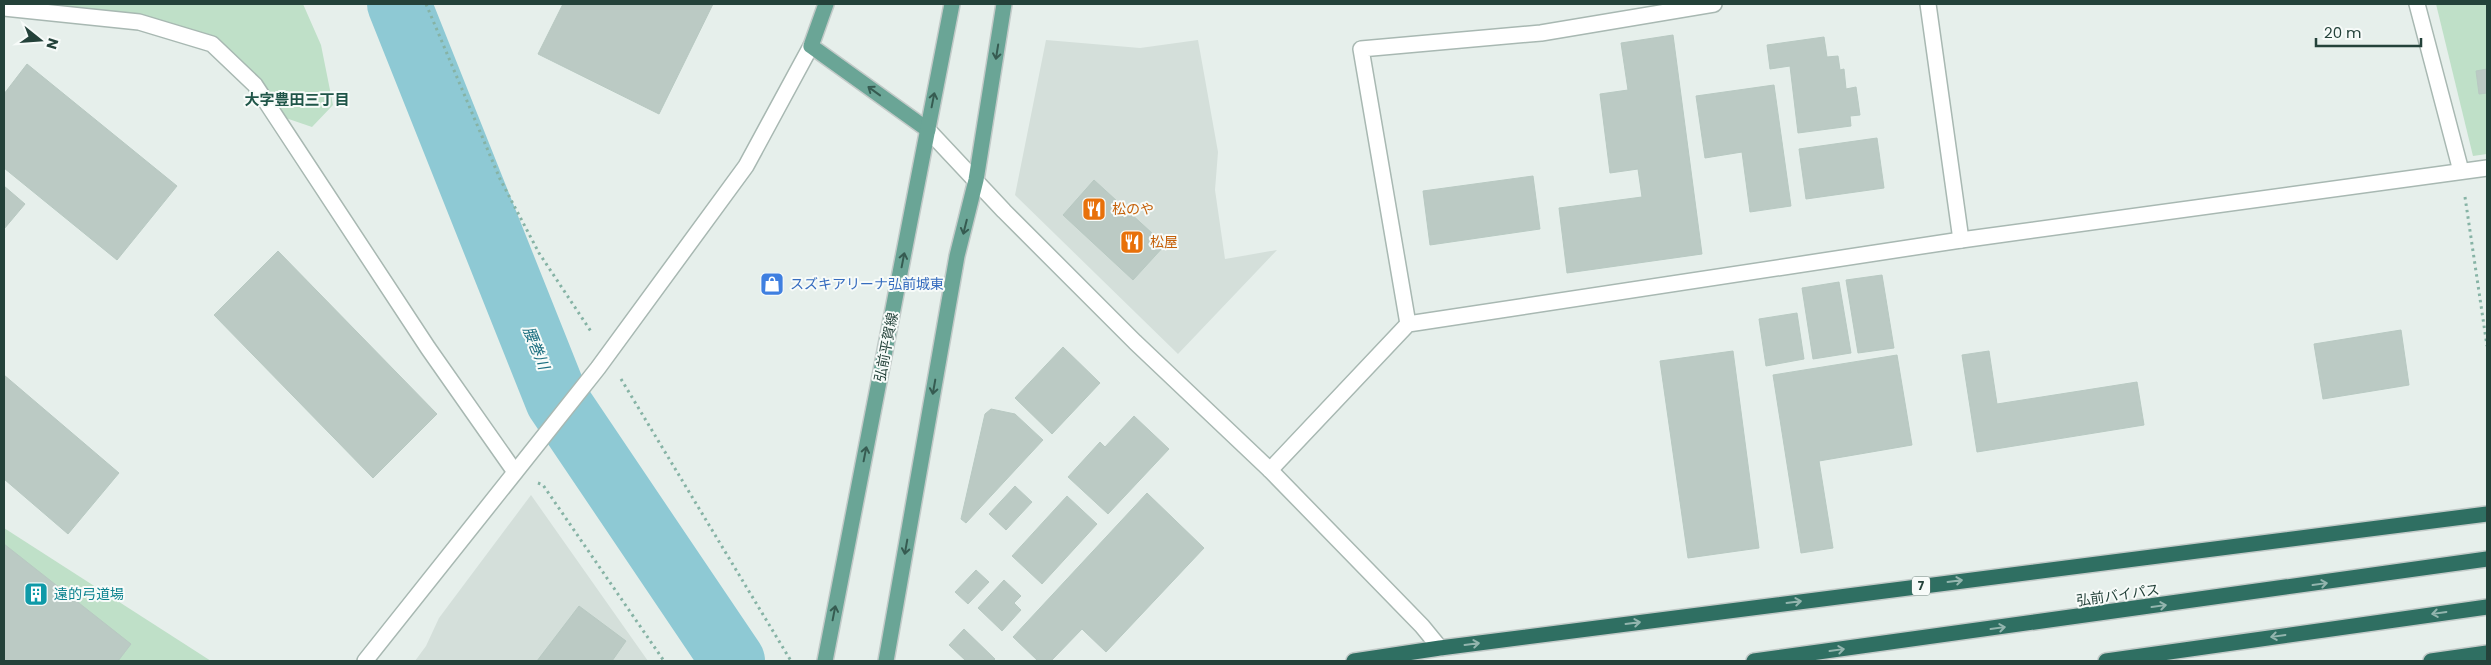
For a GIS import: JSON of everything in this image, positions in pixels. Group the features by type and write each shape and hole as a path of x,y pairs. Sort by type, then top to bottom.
{"highway":[{"name":"7","path":"1354,661 1440,648 2487,514"},
{"name":"弘前バイパス","path":"1754,661 2487,560"},
{"path":"2106,661 2487,606"},
{"path":"2431,661 2487,653"}],"main road":[{"path":"826,4 811,46 928,130"},
{"name":"弘前平賀線","path":"825,661 952,4"},
{"path":"886,661 957,256 976,180 1004,4"}],"street":[{"path":"1408,324 1361,49 1541,33 1714,4"},
{"path":"1928,4 1961,240"},
{"path":"2416,4 2461,171"},
{"path":"4,8 139,22 212,44 254,85 428,348 515,472"},
{"path":"365,661 598,368 746,166 811,46"},
{"path":"928,130 1135,342 1270,470 1422,626 1440,648"},
{"path":"1270,470 1408,324 1961,240 2487,168"}],"path":[{"path":"2461,171 2487,346"},
{"path":"515,472 543,485 664,661"}],"shaded area":[{"path":"1046,40 1140,48 1198,40 1218,152 1215,190 1225,259 1277,250 1178,354 1015,195"},
{"path":"531,495 648,661 415,661 426,646 439,618"}],"green space":[{"path":"4,4 303,4 321,45 333,105 312,127 274,114 212,44 139,22"},
{"path":"2436,4 2487,4 2487,154 2473,156"},
{"name":"遠的弓道場","path":"4,528 211,661 4,661"}],"building":[{"path":"563,4 713,4 659,114 538,54"},
{"path":"1673,35 1702,254 1567,273 1559,208 1642,197 1638,169 1610,173 1600,94 1628,90 1621,43"},
{"path":"1824,37 1827,57 1838,56 1840,70 1844,69 1846,89 1856,87 1860,115 1850,116 1851,126 1798,133 1790,66 1770,69 1767,45"},
{"path":"27,64 177,186 117,260 4,168 4,94"},
{"path":"2487,69 2487,93 2479,94 2476,71"},
{"path":"1774,85 1791,206 1750,212 1742,152 1705,158 1696,96"},
{"path":"1877,138 1884,188 1806,199 1799,149"},
{"path":"1533,176 1540,229 1430,245 1423,191"},
{"path":"1094,180 1165,245 1133,280 1063,215"},
{"path":"4,186 25,204 4,229"},
{"path":"278,251 437,414 373,478 214,315"},
{"path":"1882,275 1894,348 1858,353 1846,280"},
{"path":"1839,282 1851,353 1813,359 1802,288"},
{"path":"1797,313 1804,359 1766,366 1759,319"},
{"path":"2401,330 2409,385 2323,399 2314,344"},
{"path":"1063,347 1100,383 1052,434 1015,398"},
{"path":"1733,351 1759,548 1688,558 1660,361"},
{"path":"1989,351 1997,404 2137,382 2144,425 1977,452 1962,355"},
{"path":"1897,355 1912,445 1819,461 1833,548 1801,553 1773,375"},
{"path":"4,375 119,473 68,534 4,479"},
{"path":"991,409 1015,414 1043,440 966,523 961,519 985,414"},
{"path":"1134,416 1169,449 1108,514 1068,477 1100,442 1105,447"},
{"path":"1015,486 1032,502 1006,530 989,514"},
{"path":"1147,493 1204,548 1106,652 1082,629 1051,661 1038,661 1013,637"},
{"path":"1067,496 1097,524 1042,584 1012,556"},
{"name":"遠的弓道場","path":"4,544 131,644 118,661 4,661"},
{"path":"976,570 989,582 968,604 955,592"},
{"path":"1004,580 1021,596 1014,603 1021,610 1002,631 978,608"},
{"path":"579,606 626,641 612,661 537,661"},
{"path":"964,629 995,659 993,661 966,661 949,645"}],"waterway":[{"name":"腰巻川","path":"399,4 557,400 733,661"}],"place":[{"name":"松のや","path":"1094,209"},
{"name":"松屋","path":"1132,242"},
{"name":"スズキアリーナ弘前城東","path":"772,284"},
{"name":"遠的弓道場","path":"36,594"}],"district":[{"name":"大字豊田三丁目","path":"297,100"}]}
